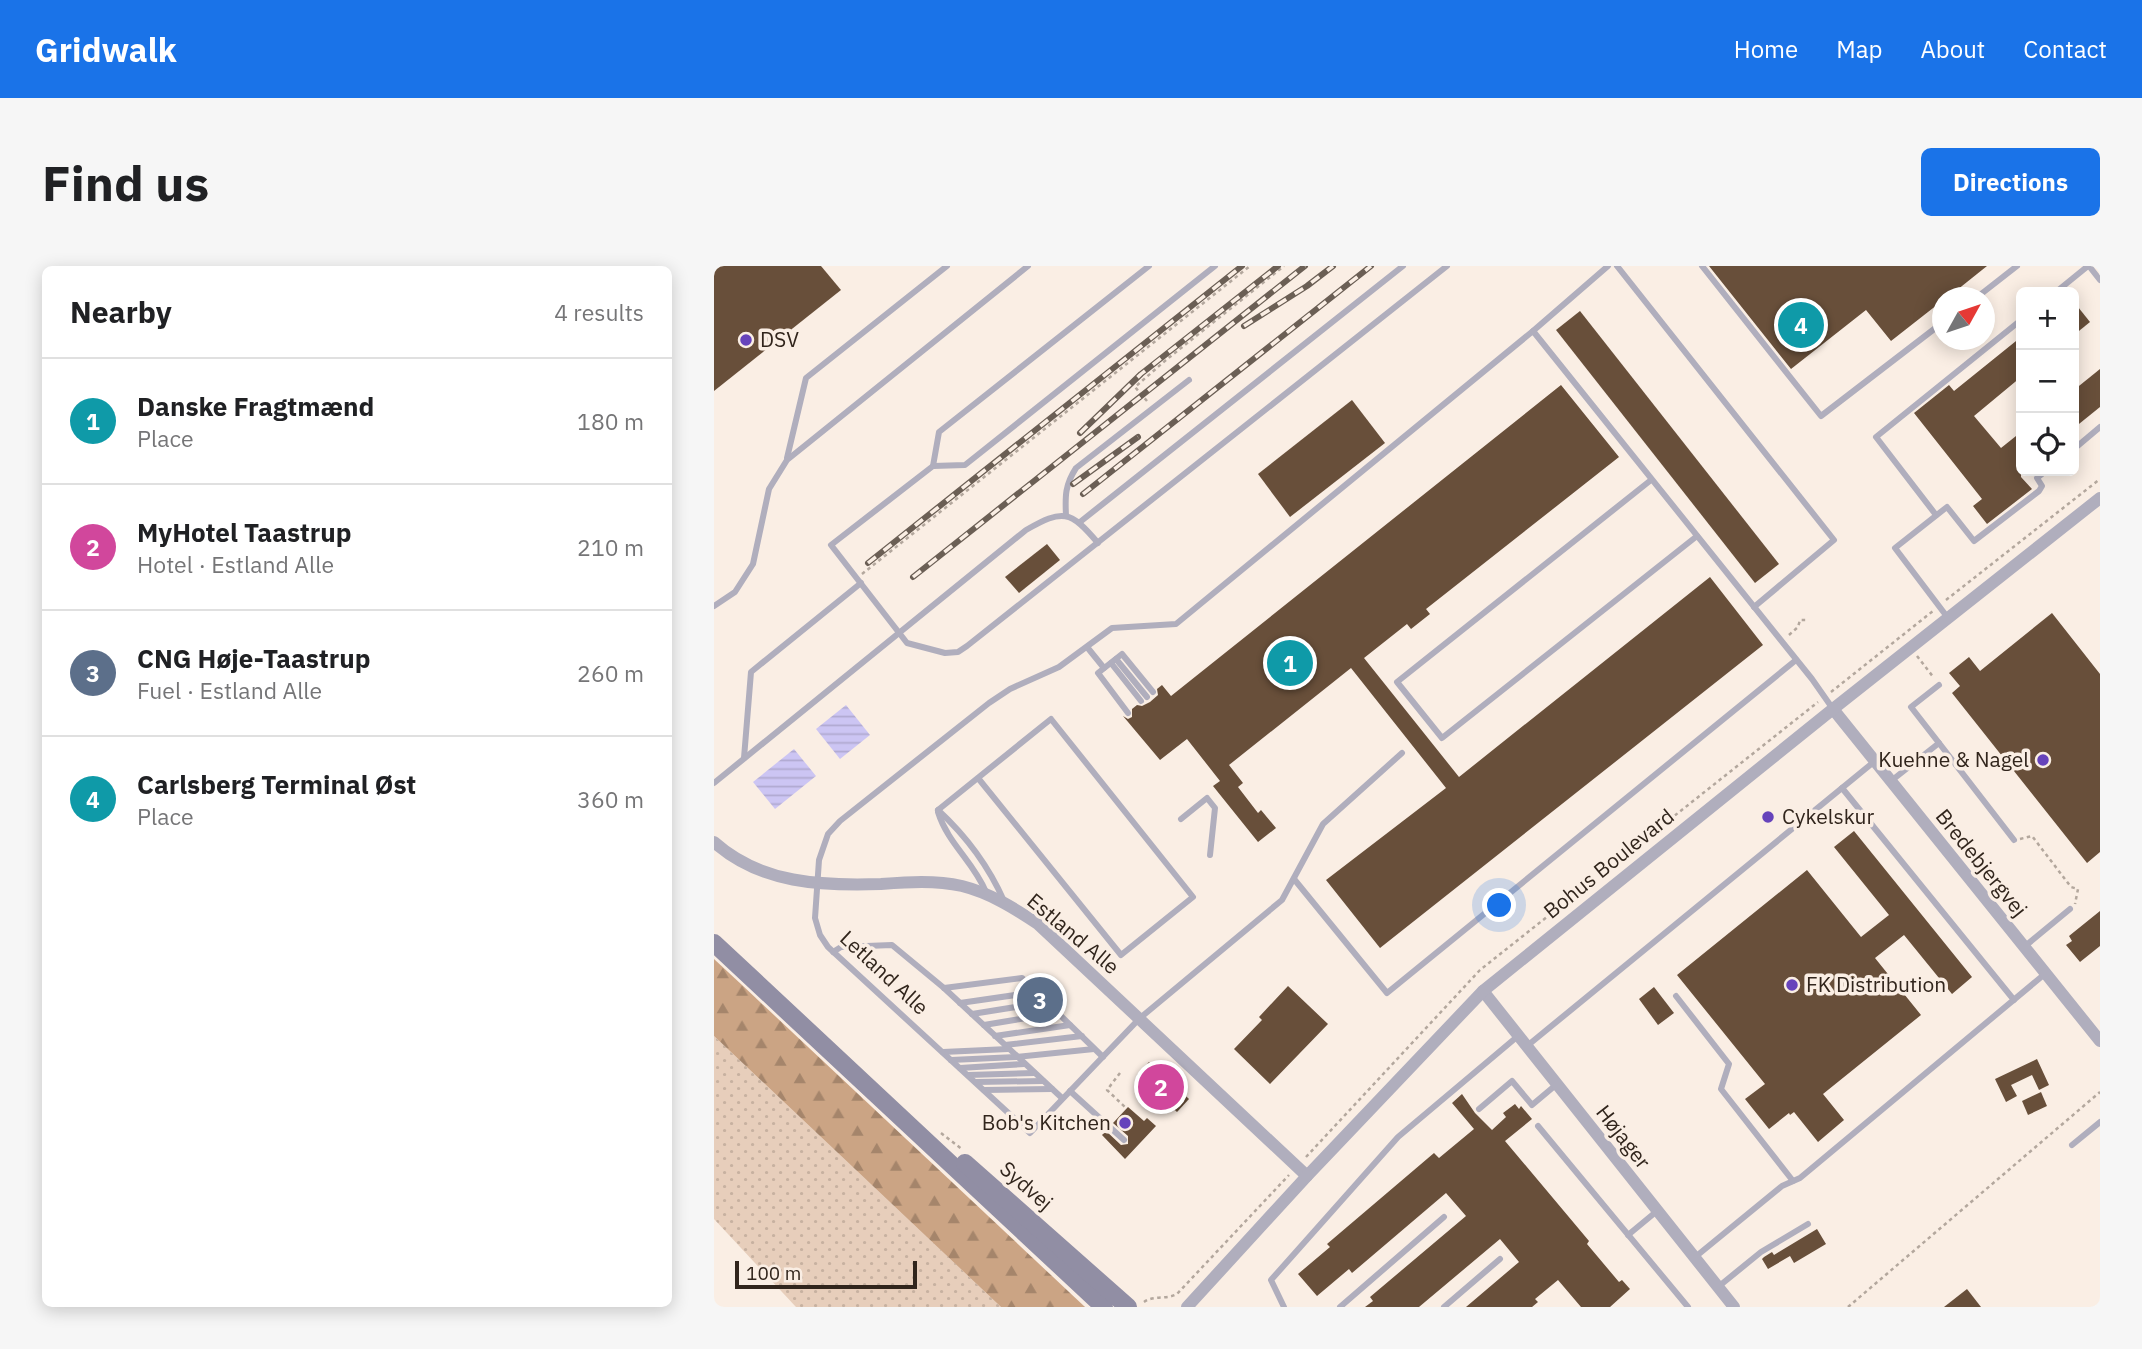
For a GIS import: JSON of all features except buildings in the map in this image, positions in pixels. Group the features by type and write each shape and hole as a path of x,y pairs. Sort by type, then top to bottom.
{"main road":[{"name":"Sydvej","path":"714,943 1104,1307"},
{"name":"Sydvej","path":"889,1105 911,1119 1136,1304"}],"street":[{"name":"Bohus Boulevard","path":"1187,1307 1483,991 2100,498"},
{"name":"Bredebjergvej","path":"1833,709 2100,1041"},
{"name":"Estland Alle","path":"714,842 750,866 775,877 817,884 928,882 961,886 1005,903 1038,925 1307,1176"},
{"name":"Højager","path":"1483,991 1718,1287 1729,1306"}],"lane":[{"path":"714,606 735,592 753,564 769,489 787,460 806,378 947,266"},
{"path":"787,460 1028,266"},
{"path":"933,466 939,432 1149,266"},
{"path":"1215,266 965,465 933,466 831,545 908,643 945,653 958,652 1447,266"},
{"path":"1080,522 1403,266"},
{"path":"1608,266 1533,331 1833,709"},
{"path":"1616,266 1834,540 1754,607"},
{"path":"1702,266 1821,416 1932,331"},
{"path":"1990,287 2017,266"},
{"path":"2062,287 2088,266 2100,280"},
{"path":"1936,515 1876,437 2016,324"},
{"name":"Letland Alle","path":"1402,753 1323,824 1282,900 1140,1018 1030,1133 833,952 816,927 815,908 822,846 828,834 841,821 989,703 1010,689 1059,667 1112,628 1176,624 1533,331"},
{"path":"1066,516 1067,482 1076,468 1188,380"},
{"path":"2079,445 2100,427"},
{"path":"1948,618 1895,548 1947,507 1974,541 2039,492 2042,485 2037,478 2040,476"},
{"path":"1651,480 1397,682 1442,738 1696,536"},
{"path":"714,783 1026,530 1048,518 1066,516 1080,522 1098,543"},
{"path":"744,758 751,672 859,580"},
{"path":"1087,648 1104,668"},
{"path":"1113,661 1147,697 1122,654 1113,661 1104,668 1098,673 1128,713"},
{"path":"1294,879 1387,993 1796,660"},
{"path":"1939,685 1911,707 2014,840"},
{"path":"938,810 1051,719 1194,897 1121,955 978,778"},
{"path":"1891,781 1940,743"},
{"path":"1284,1307 1271,1280 1398,1137 1875,761"},
{"path":"1842,788 2014,1000"},
{"path":"1181,819 1207,798 1215,808 1210,855"},
{"path":"938,810 944,830 978,873 986,894"},
{"path":"938,810 951,822 993,875 1005,903"},
{"path":"2024,947 2070,909"},
{"path":"833,952 841,947 892,945 944,988 1062,1098"},
{"path":"1694,1258 1783,1186 1800,1178 2046,974"},
{"path":"944,988 1022,978 1103,1057"},
{"path":"960,1003 1036,992"},
{"path":"1676,996 1729,1064 1721,1089 1793,1181"},
{"path":"972,1014 1047,1002"},
{"path":"984,1025 1057,1013"},
{"path":"995,1036 1069,1024"},
{"path":"943,1052 1006,1047 1082,1036"},
{"path":"951,1060 1094,1049"},
{"path":"960,1068 1024,1064"},
{"path":"968,1075 1034,1073"},
{"path":"976,1082 1043,1081"},
{"path":"1479,1109 1512,1081 1532,1105 1557,1084"},
{"path":"984,1090 1052,1089"},
{"path":"1070,1091 1124,1140"},
{"path":"2072,1145 2100,1122"},
{"path":"1538,1126 1688,1307"},
{"path":"1628,1235 1657,1211"},
{"path":"1340,1307 1444,1217"},
{"path":"1718,1287 1761,1252 1808,1224"},
{"path":"1444,1307 1500,1259"}],"path":[{"path":"859,580 1250,266"},
{"path":"1152,408 1135,387 1284,266"},
{"path":"1781,641 1798,627 1800,620 1806,620"},
{"path":"1910,648 1939,685"},
{"path":"2014,840 2032,836 2071,887 2078,889 2076,903 2070,909"},
{"path":"1120,1073 1107,1090 1125,1107"},
{"path":"1848,1307 2100,1093"},
{"path":"934,1128 967,1154"},
{"path":"1136,1304 1149,1307"}],"shaded area":[{"path":"846,705 870,735 840,759 816,729"},
{"path":"794,749 816,776 775,809 753,782"},
{"path":"714,1036 1001,1307 796,1307 714,1219"}],"green space":[{"path":"714,959 1085,1307 1001,1307 714,1036"}],"railway":[{"path":"868,563 1242,266"},
{"path":"1080,433 1141,374 1278,266"},
{"path":"913,577 1305,266"},
{"path":"1244,326 1333,266"},
{"path":"1083,494 1371,266"},
{"path":"1073,484 1138,437"}],"place":[{"name":"Carlsberg Terminal Øst","path":"1801,325"},
{"name":"DSV","path":"746,340"},
{"name":"Danske Fragtmænd","path":"1290,663"},
{"name":"Kuehne & Nagel","path":"2043,760"},
{"name":"Cykelskur","path":"1768,817"},
{"name":"FK Distribution","path":"1792,985"},
{"name":"CNG Høje-Taastrup","path":"1040,1000"},
{"name":"MyHotel Taastrup","path":"1161,1087"},
{"name":"Bob's Kitchen","path":"1125,1123"}]}
